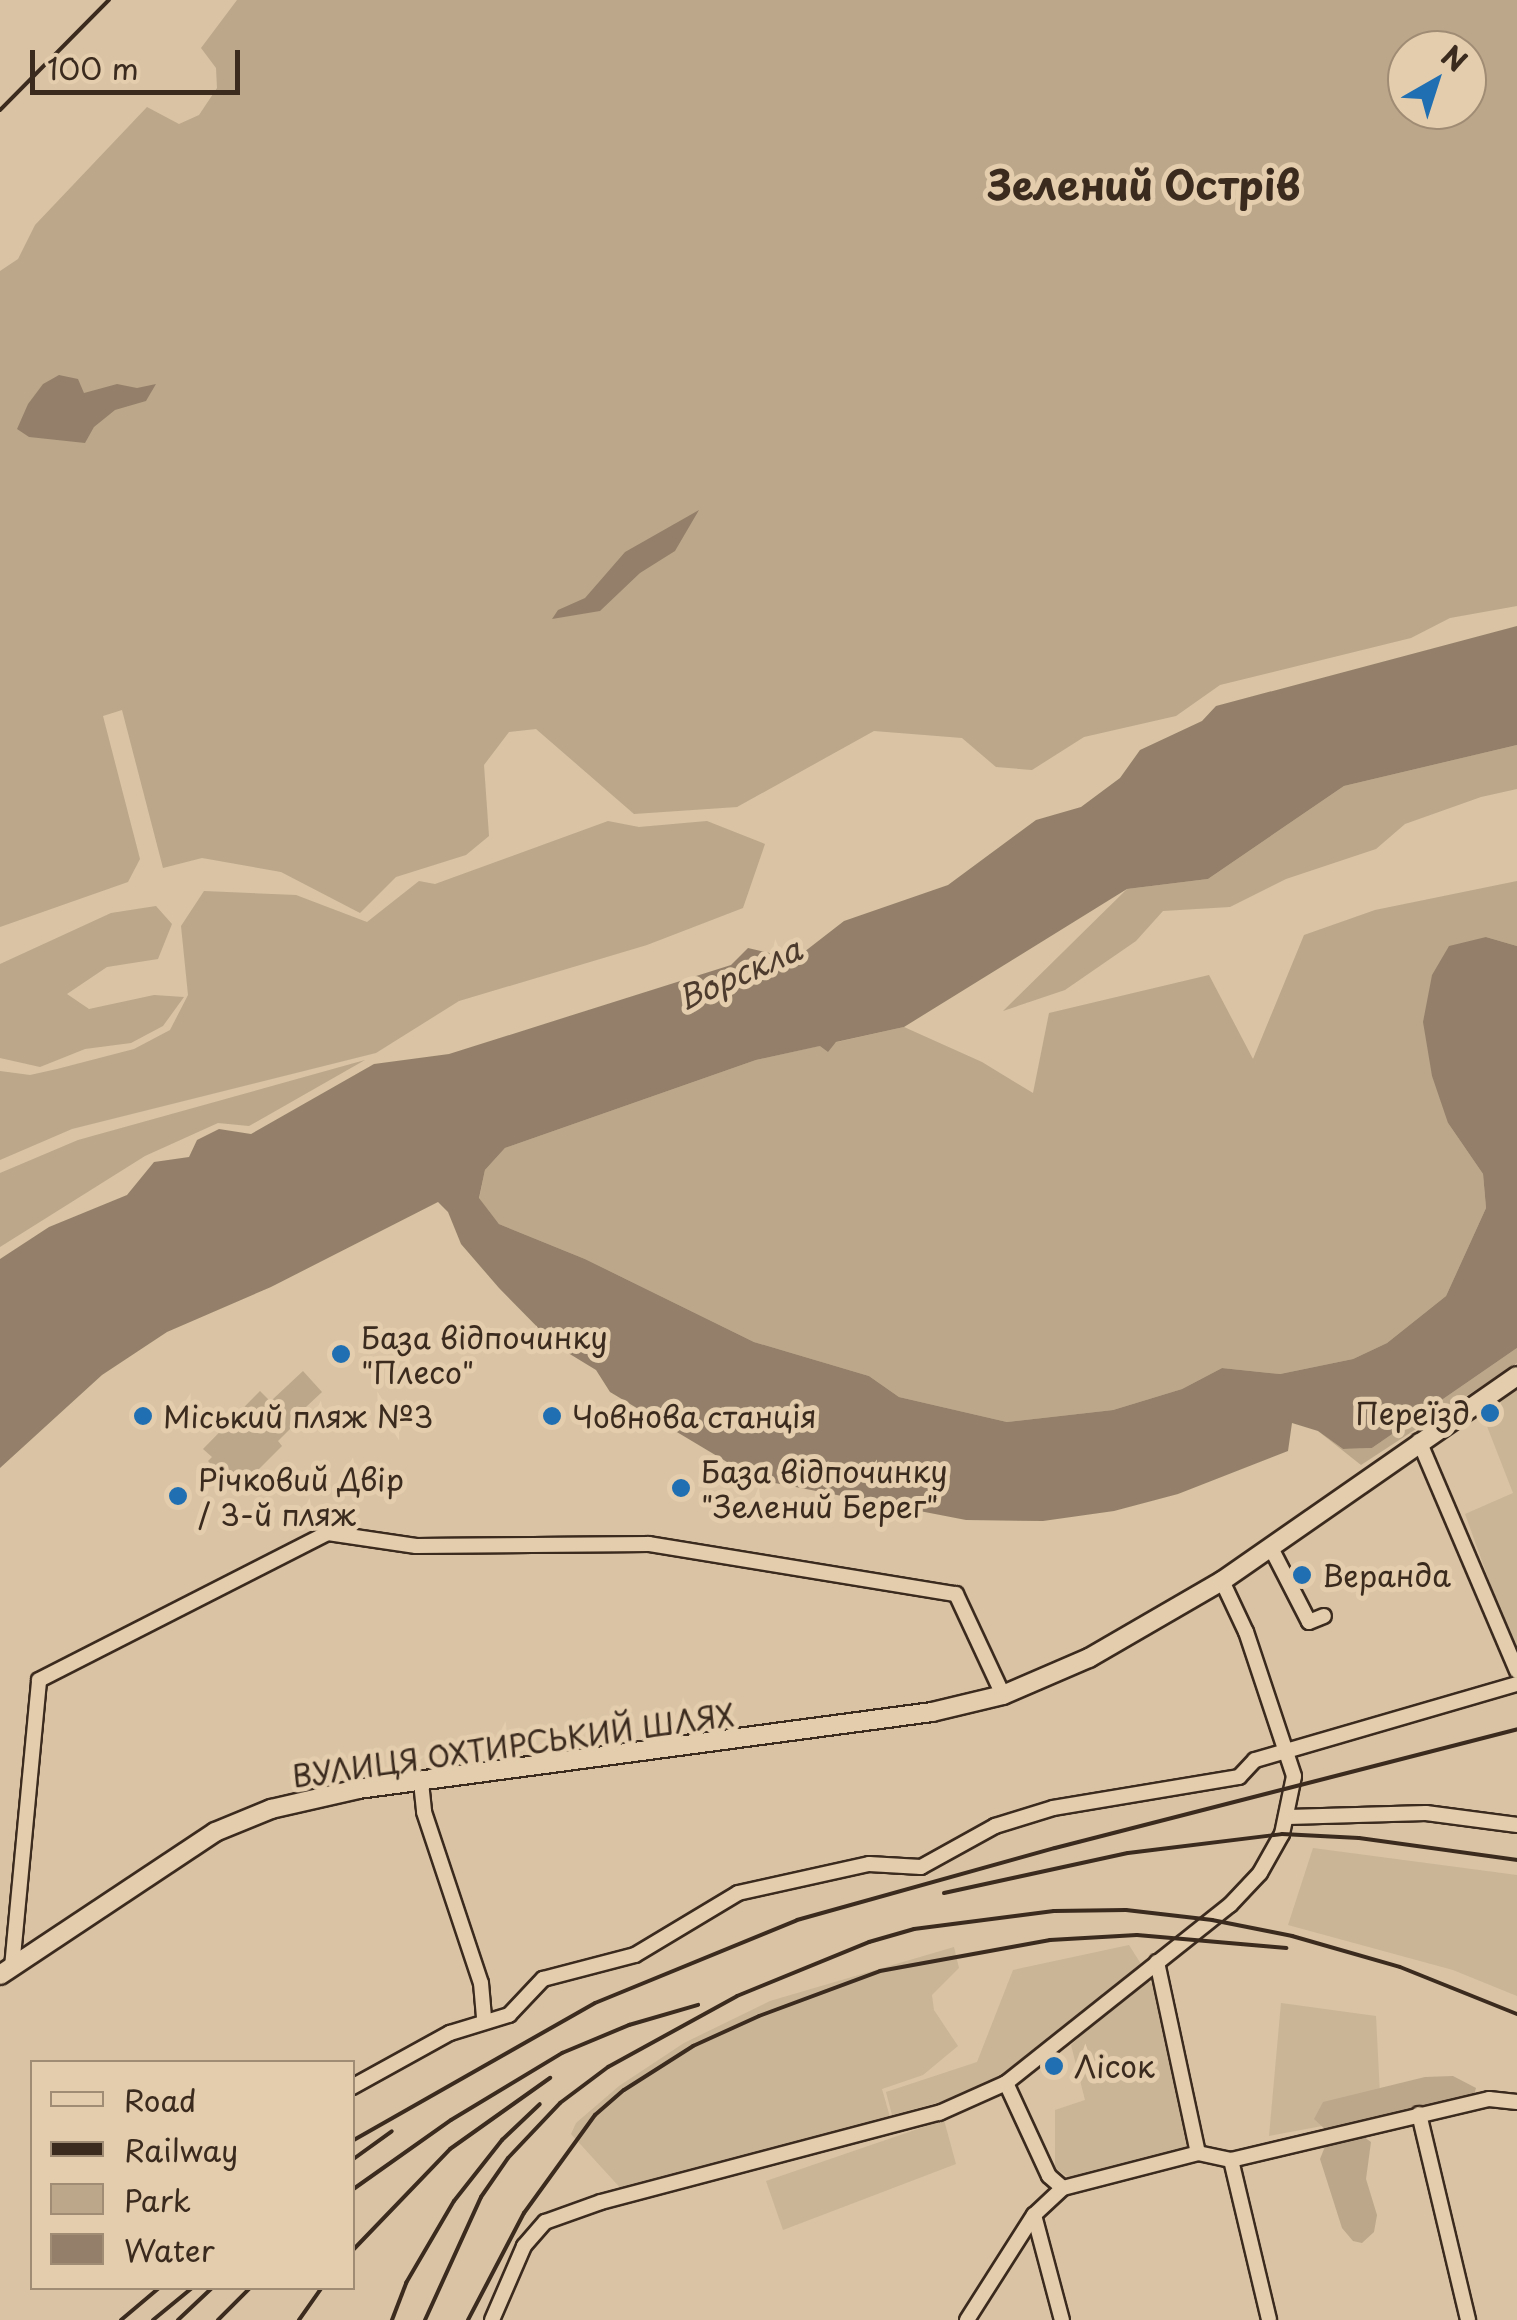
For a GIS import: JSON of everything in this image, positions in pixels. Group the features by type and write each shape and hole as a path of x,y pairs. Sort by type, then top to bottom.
{"main road":[{"name":"ВУЛИЦЯ ОХТИРСЬКИЙ ШЛЯХ","path":"6,1971 215,1832 270,1810 358,1790 932,1712 1003,1695 1089,1658 1222,1581 1419,1440 1517,1376"}],"street":[{"path":"1419,1440 1517,1671"},
{"name":"ВУЛИЦЯ ОХТИРСЬКИЙ ШЛЯХ","path":"6,1971 39,1680 328,1533 416,1546 664,1546 956,1594 1003,1695"},
{"path":"1271,1548 1309,1622 1324,1616"},
{"path":"492,2320 524,2246 546,2222 620,2197 939,2113 1006,2083 1230,1905 1269,1859 1288,1817 1294,1776 1246,1632 1222,1581"},
{"path":"355,2085 450,2033 509,2014 543,1979 636,1955 738,1892 869,1864 921,1867 995,1826 1053,1808 1239,1777 1255,1760 1517,1684"},
{"path":"421,1782 424,1812 480,1983 484,2020"},
{"path":"1288,1817 1426,1813 1517,1826"},
{"path":"1156,1962 1198,2154"},
{"path":"1006,2083 1049,2176 1063,2188"},
{"path":"967,2320 1034,2215 1063,2188 1198,2154 1231,2160 1488,2099 1517,2102"},
{"path":"1419,2114 1468,2320"},
{"path":"1231,2160 1269,2320"},
{"path":"1034,2215 1062,2320"}],"shaded area":[{"path":"1517,1390 1517,1658 1465,1514 1513,1493 1483,1416 1502,1409 1500,1400"},
{"path":"1313,1848 1517,1875 1517,1996 1453,1970 1288,1925"},
{"path":"1129,1945 1141,1964 999,2078 940,2102 892,2115 886,2092 977,2062 1013,1970"},
{"path":"954,1947 959,1968 932,1995 934,2010 958,2046 923,2075 882,2089 890,2117 624,2192 571,2134 576,2123 619,2086 684,2043 770,2001"},
{"path":"1142,1979 1154,1984 1187,2149 1072,2180 1055,2168 1055,2110 1085,2100 1071,2045"},
{"path":"1281,2003 1376,2016 1381,2115 1269,2136"},
{"path":"944,2120 956,2164 783,2230 766,2181"}],"green space":[{"path":"237,0 1517,0 1517,606 1450,618 1411,638 1220,685 1176,716 1084,737 1032,770 996,767 962,738 874,731 737,807 634,814 536,729 509,732 484,765 489,836 466,855 396,877 360,913 281,872 202,858 163,868 122,710 103,716 140,859 128,882 0,927 0,271 18,259 35,225 147,107 179,124 199,115 217,88 216,68 201,48"},
{"path":"1517,745 1517,789 1481,797 1405,824 1376,849 1286,879 1230,907 1163,911 1136,941 1065,990 1003,1011 1127,889 1208,879 1344,786"},
{"path":"608,821 639,827 707,821 765,844 743,908 647,945 459,1001 376,1053 72,1129 0,1160 0,1071 30,1075 57,1069 134,1049 170,1030 188,995 181,926 204,891 296,895 367,922 419,881 435,884"},
{"path":"1517,881 1517,946 1486,937 1448,1123 1483,1174 1486,1208 1446,1296 1387,1343 1353,1359 1280,1374 1222,1368 1182,1389 1113,1410 1007,1422 899,1397 869,1376 754,1342 585,1259 499,1224 479,1199 485,1170 505,1148 756,1060 904,1027 982,1062 1033,1093 1049,1013 1209,975 1253,1059 1304,935 1375,910"},
{"path":"156,906 172,924 158,959 107,967 67,994 89,1009 154,995 184,997 163,1026 131,1043 85,1049 40,1067 0,1058 0,964 111,913"},
{"path":"365,1060 249,1126 218,1123 145,1156 0,1247 0,1173 78,1140"},
{"path":"1517,1348 1517,1363 1361,1465 1318,1431 1343,1449 1372,1448"},
{"path":"303,1371 322,1392 291,1421 294,1425 278,1441 282,1446 237,1491 208,1461 212,1457 203,1449 260,1391 274,1405 272,1400"},
{"path":"1453,2076 1476,2088 1473,2099 1328,2132 1314,2119 1323,2102 1425,2077"},
{"path":"1361,2135 1371,2142 1366,2179 1377,2215 1374,2232 1362,2243 1353,2241 1342,2228 1320,2159 1326,2144"}],"water":[{"path":"59,375 78,379 84,393 117,384 137,388 156,384 146,401 115,410 94,427 85,443 29,437 17,429 28,404 43,384"},
{"path":"699,510 675,551 640,573 600,611 552,619 558,610 585,598 625,552"},
{"name":"Ворскла","path":"1517,626 1517,745 1344,786 1208,879 1127,889 904,1027 836,1042 828,1052 820,1046 756,1060 505,1148 485,1170 479,1198 499,1224 585,1259 754,1342 869,1376 899,1397 1007,1422 1113,1410 1182,1389 1222,1368 1280,1374 1353,1359 1387,1343 1446,1296 1486,1208 1483,1174 1448,1123 1432,1076 1423,1022 1432,975 1449,946 1486,937 1517,946 1517,1348 1372,1448 1343,1449 1318,1431 1292,1423 1288,1451 1178,1494 1114,1511 1043,1521 966,1520 775,1483 732,1465 610,1392 596,1370 555,1345 499,1288 461,1244 448,1212 438,1202 271,1287 167,1332 102,1375 0,1468 0,1259 49,1227 127,1195 154,1162 189,1157 197,1140 219,1129 251,1134 374,1064 449,1054 731,965 748,948 795,959 844,921 948,885 1036,820 1081,807 1120,778 1140,750 1202,721 1216,706"}],"railway":[{"path":"0,110 109,0"},
{"path":"355,2139 595,2003 797,1920 1055,1848 1517,1729"},
{"path":"944,1893 1128,1853 1282,1834 1359,1838 1517,1860"},
{"path":"425,2320 481,2197 508,2158 560,2103 608,2067 737,1996 869,1942 914,1929 1054,1911 1126,1910 1212,1920 1292,1936 1400,1967 1517,2014"},
{"path":"468,2320 524,2213 595,2115 624,2090 693,2046 759,2016 880,1971 1050,1940 1137,1935 1286,1948"},
{"path":"355,2188 451,2120 562,2053 629,2025 698,2005"},
{"path":"355,2248 450,2149 550,2078"},
{"path":"392,2320 406,2283 454,2201 502,2140 540,2104"},
{"path":"355,2158 392,2131"},
{"path":"121,2320 157,2290"},
{"path":"153,2320 190,2290"},
{"path":"178,2320 210,2290"},
{"path":"218,2320 248,2290"},
{"path":"299,2320 320,2290"}],"place":[{"name":"База відпочинку \"Плесо\"","path":"341,1354"},
{"name":"Переїзд","path":"1490,1413"},
{"name":"Міський пляж №3","path":"143,1416"},
{"name":"Човнова станція","path":"552,1416"},
{"name":"База відпочинку \"Зелений Берег\"","path":"681,1488"},
{"name":"Річковий Двір / 3-й пляж","path":"178,1496"},
{"name":"Веранда","path":"1302,1575"},
{"name":"Лісок","path":"1054,2066"}],"district":[{"name":"Зелений Острів","path":"1144,184"}]}
